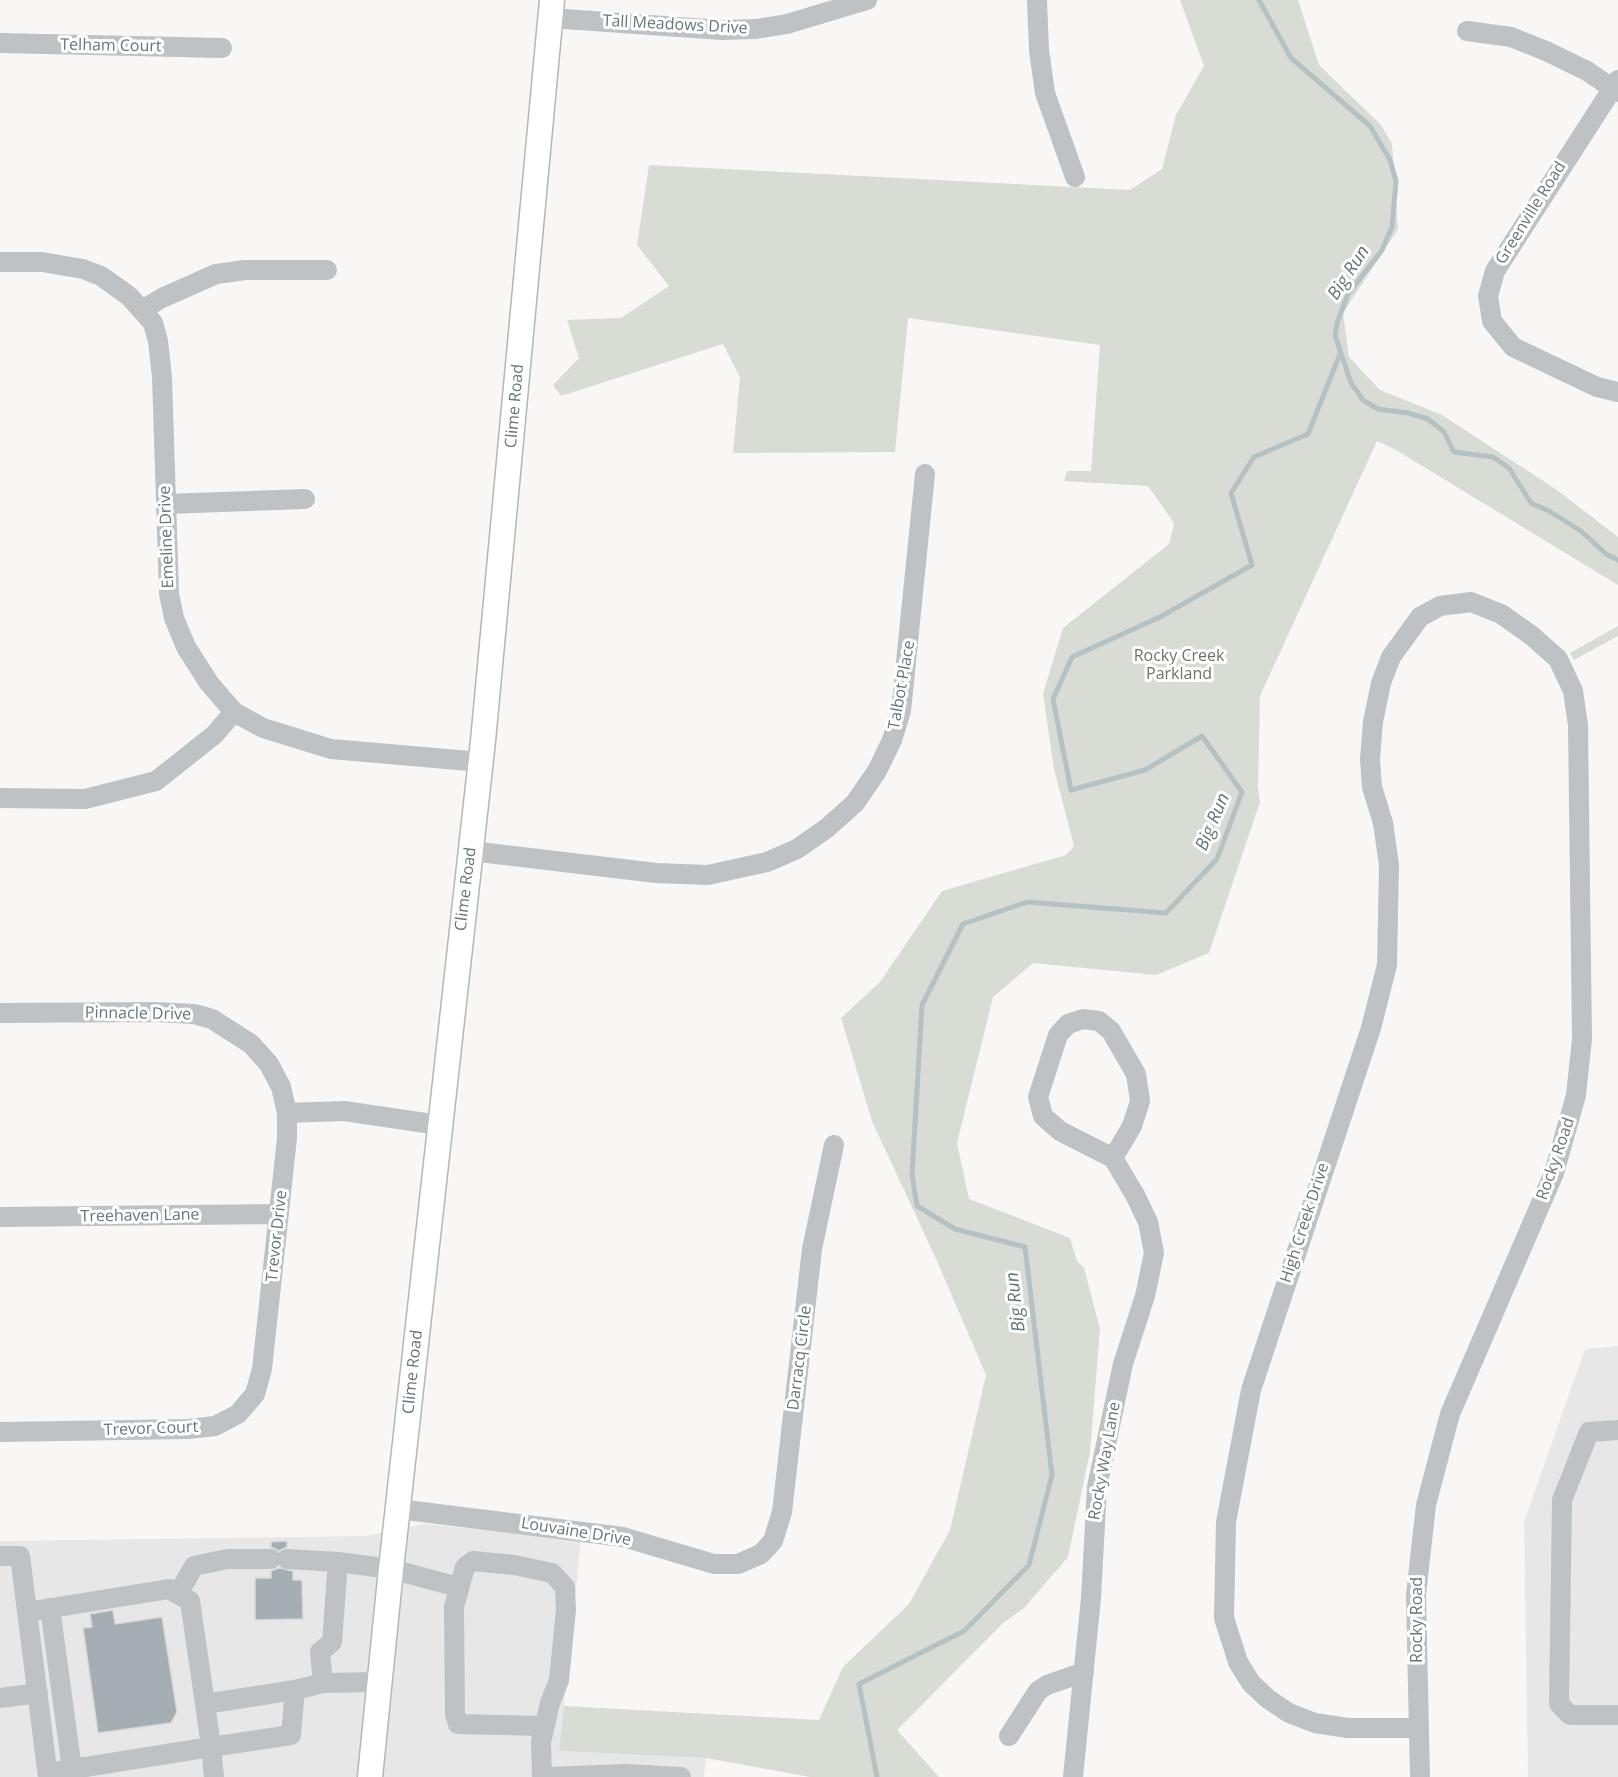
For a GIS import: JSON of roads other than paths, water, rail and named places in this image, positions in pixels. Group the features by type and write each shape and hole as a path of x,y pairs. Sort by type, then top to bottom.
{"main road":[{"name":"Clime Road","path":"370,1777 439,1125 481,762 551,9"}],"street":[{"name":"Tall Meadows Drive","path":"551,9 722,30 756,29 787,24 867,0"},
{"path":"1037,0 1039,50 1045,93 1075,177"},
{"path":"1467,31 1511,38 1529,44 1616,87"},
{"name":"Telham Court","path":"0,43 222,48"},
{"name":"Greenville Road","path":"1616,87 1495,271 1488,296 1492,321 1514,347 1597,387 1618,393"},
{"name":"Emeline Drive","path":"0,262 42,262 83,269 116,285 153,323 160,356 166,504 166,570 174,618 186,647 209,683 234,712 263,728 331,749 481,762"},
{"path":"142,310 162,298 216,274 246,270 327,270"},
{"name":"Talbot Place","path":"471,851 676,875 708,875 767,862 797,849 826,828 855,803 877,771 892,740 900,711 925,474"},
{"path":"166,504 305,499"},
{"name":"Rocky Road","path":"1420,1777 1416,1595 1426,1505 1449,1414 1554,1173 1576,1095 1582,1039 1578,725 1573,691 1558,659 1531,635 1501,614 1472,602 1440,606"},
{"name":"High Creek Drive","path":"1418,1728 1348,1728 1315,1722 1289,1713 1268,1699 1251,1683 1238,1662 1229,1639 1224,1618 1224,1583 1226,1522 1251,1390 1371,1028 1387,965 1389,865 1383,823 1372,787 1370,759 1373,722 1381,683 1391,657 1406,634 1420,617 1440,606"},
{"path":"0,798 85,799 156,781 214,735 234,712"},
{"name":"Pinnacle Drive","path":"0,1013 154,1012 194,1014 212,1019 251,1044 269,1064 281,1087 287,1113"},
{"path":"1083,1019 1099,1021 1111,1031 1136,1074 1140,1101 1132,1126 1113,1158 1060,1131 1043,1116 1038,1097 1058,1035 1068,1024 1083,1019"},
{"path":"287,1113 344,1111 439,1125"},
{"name":"Trevor Drive","path":"263,1359 279,1214 287,1113"},
{"name":"Darracq Circle","path":"750,1561 773,1541 782,1512 812,1249 834,1145"},
{"name":"Rocky Way Lane","path":"1073,1777 1084,1672 1097,1487 1122,1365 1145,1296 1154,1253 1148,1222 1136,1195 1113,1158"},
{"name":"Treehaven Lane","path":"0,1217 279,1214"},
{"name":"Trevor Court","path":"0,1432 214,1426 238,1414 255,1394 263,1359"},
{"path":"1618,1430 1589,1432 1562,1500 1558,1704 1570,1715 1618,1715"},
{"name":"Louvaine Drive","path":"398,1509 623,1537 714,1564 738,1564 750,1561"},
{"path":"0,1556 20,1556 48,1775 72,1769 291,1735 295,1690"},
{"path":"178,1594 194,1566 227,1559 338,1562 391,1569 458,1587"},
{"path":"543,1777 541,1742 549,1703 559,1680 566,1610 565,1587 552,1573 514,1565 472,1561 465,1567 454,1607 455,1714 458,1724 544,1726"},
{"path":"323,1683 320,1652 332,1642 338,1562"},
{"path":"27,1612 169,1589 190,1601 214,1777"},
{"path":"51,1608 72,1769"},
{"path":"1009,1736 1038,1691 1047,1684 1084,1672"},
{"path":"205,1704 295,1690 323,1683 380,1682"},
{"path":"0,1698 38,1693"},
{"path":"548,1777 626,1774 681,1777"}],"waterway":[{"name":"Big Run","path":"1259,0 1291,58 1370,126 1390,160 1396,181 1392,227 1382,250 1348,294 1337,323 1335,335 1351,383 1363,400 1378,409 1408,413 1428,419 1444,432 1454,452 1493,457 1509,468 1531,503 1549,511 1581,531 1606,554 1618,560"},
{"name":"Big Run","path":"877,1777 859,1684 964,1631 1029,1565 1052,1475 1025,1247 955,1229 917,1206 912,1175 922,1005 963,924 1027,902 1166,913 1217,859 1242,792 1202,736 1145,770 1071,790 1053,699 1072,657 1160,617 1252,565 1231,493 1254,457 1308,434 1340,354"}],"park label":[{"name":"Rocky Creek Parkland","path":"1179,665"}]}
